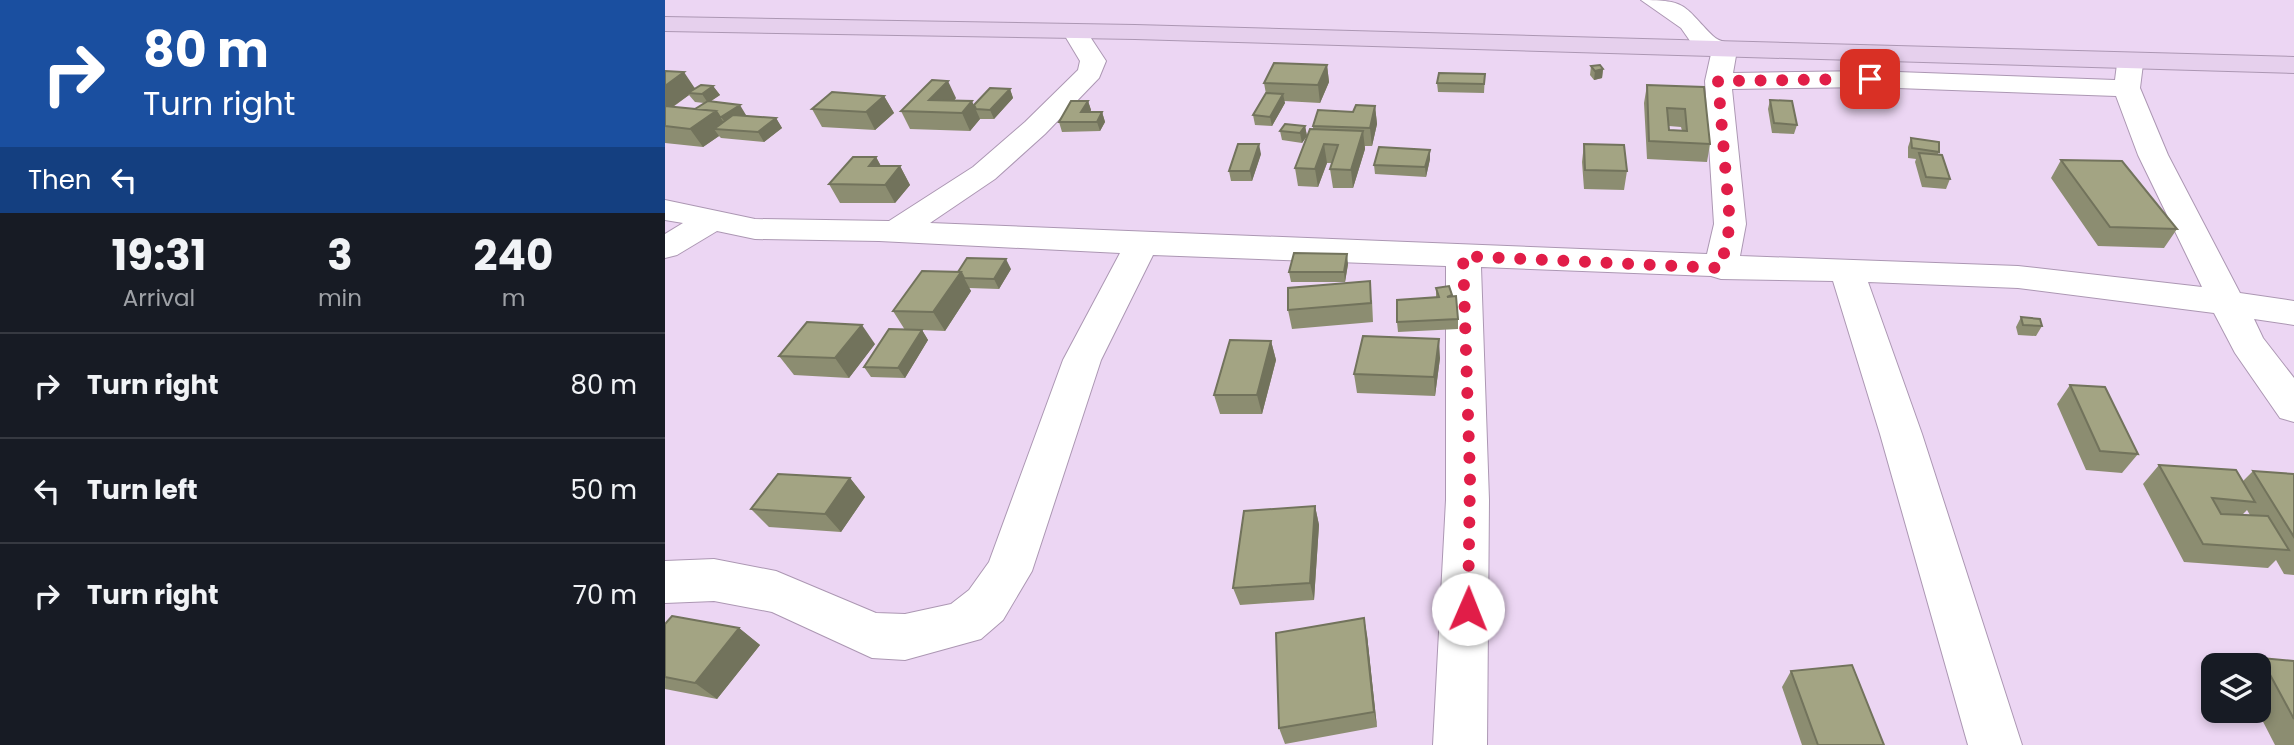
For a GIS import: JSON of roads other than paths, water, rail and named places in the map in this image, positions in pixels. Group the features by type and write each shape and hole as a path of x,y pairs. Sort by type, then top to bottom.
{"main road":[{"path":"665,24 1074,31 1724,50 2129,75 2294,65"}],"street":[{"path":"1653,0 1682,17 1704,43 1724,50 1718,81 1730,224 1721,268"},
{"path":"895,232 984,173 1035,128 1090,72 1093,61 1074,31"},
{"path":"1718,81 2129,75 2153,155 2204,258 2248,344 2294,407"},
{"path":"665,210 755,229 895,232 1721,268 2018,277 2154,292 2294,313"},
{"path":"665,248 711,221"},
{"path":"665,582 714,580 776,592 872,635 905,637 964,623 986,605 1009,571 1082,360 1142,244"},
{"path":"1460,745 1468,609 1470,478 1463,256"},
{"path":"1847,272 1901,435 1995,745"},
{"path":"2248,344 2294,379"}]}
